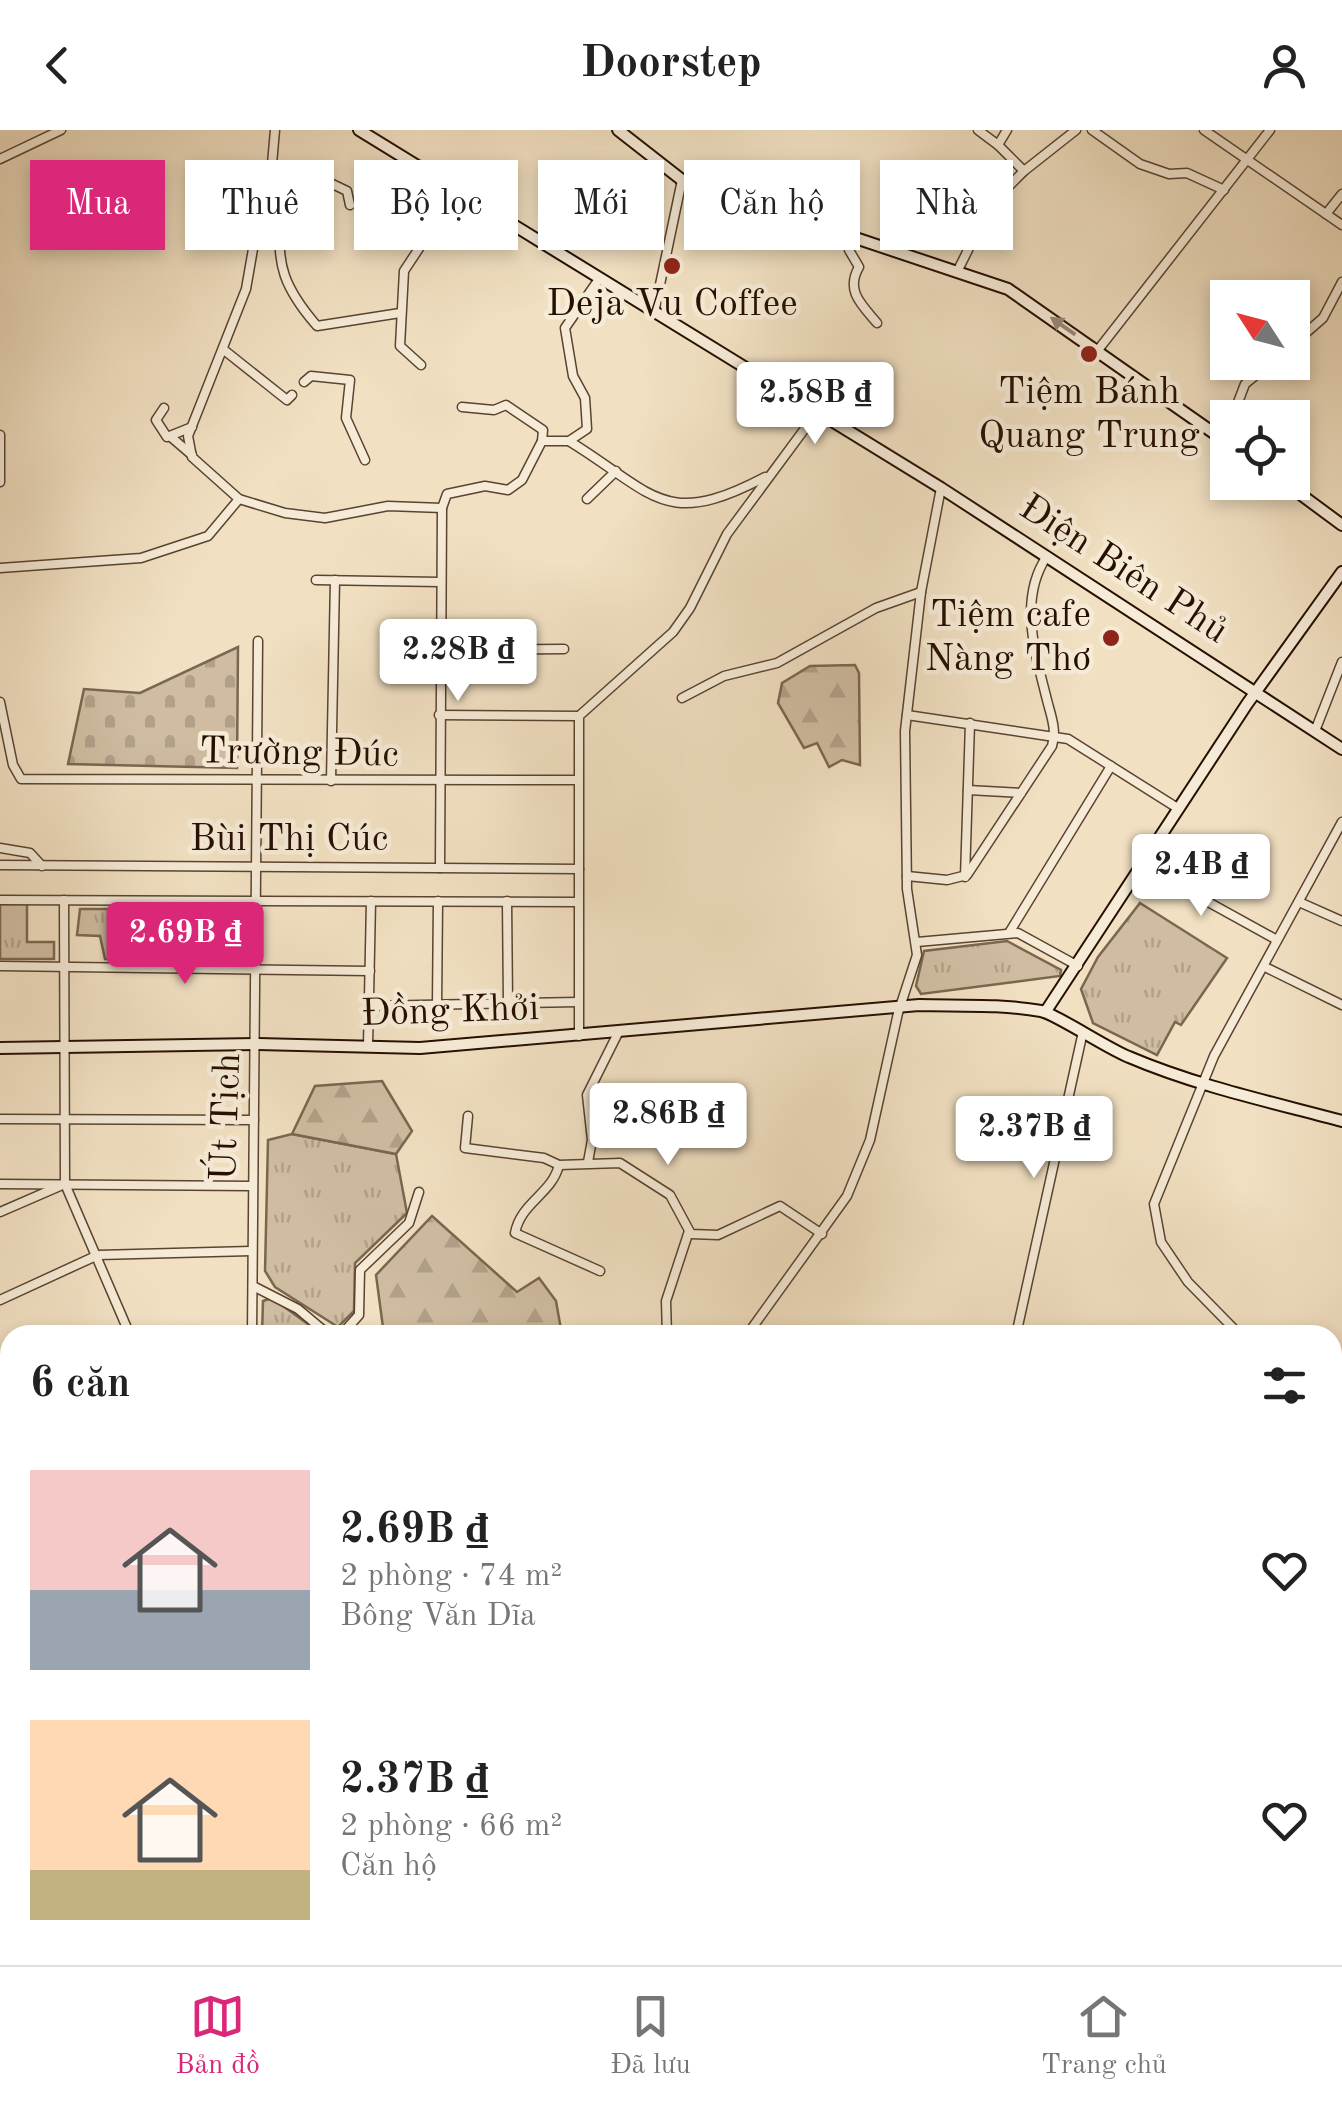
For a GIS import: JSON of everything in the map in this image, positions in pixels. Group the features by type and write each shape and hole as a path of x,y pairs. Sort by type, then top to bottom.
{"street":[{"path":"0,159 61,130"},
{"path":"272,160 275,130"},
{"name":"Điện Biên Phủ","path":"359,130 407,160"},
{"path":"978,130 1024,171"},
{"path":"998,145 1007,130"},
{"path":"958,270 991,204 1024,171 1076,130"},
{"path":"1092,130 1140,164 1169,174 1186,174 1224,190"},
{"path":"1204,130 1342,225"},
{"path":"1098,350 1270,130"},
{"path":"626,132 682,180 654,313"},
{"path":"334,184 347,190 350,205"},
{"path":"1326,214 1342,194"},
{"name":"Điện Biên Phủ","path":"518,229 941,488 1342,749"},
{"path":"860,236 1008,289 1210,427"},
{"path":"192,456 188,436 246,289 253,250"},
{"path":"277,250 288,294 317,326 400,313"},
{"path":"417,250 404,270 400,346 421,365"},
{"path":"850,250 859,266 853,277 854,295 877,324"},
{"path":"569,441 587,429 587,414 585,398 573,376 566,328 599,279"},
{"path":"1310,329 1323,318 1342,282"},
{"path":"224,350 287,400 292,395"},
{"path":"304,382 311,376 350,380 346,418 366,460"},
{"path":"439,715 579,716 672,632 690,608 727,534 809,422 807,404"},
{"path":"440,868 442,508 447,494 485,486 508,490 522,480 542,441 543,430 512,406 462,408"},
{"path":"164,408 156,420 160,430 192,456 214,481 239,498 286,514 325,518 388,506 442,508"},
{"path":"170,437 192,427"},
{"path":"0,435 0,482"},
{"path":"542,441 569,441 674,506 696,506 724,499 769,475"},
{"path":"587,499 616,471"},
{"path":"754,1325 846,1196 870,1140 916,942 906,876 907,715 920,592 941,488"},
{"path":"0,568 140,558 208,536 239,498"},
{"path":"1308,500 1342,525"},
{"path":"906,876 948,880 965,877 1055,736 1030,616 1034,576 1047,556"},
{"path":"1342,572 1256,692 1046,1012 1082,1036 1206,1084 1342,1121"},
{"path":"316,580 440,582"},
{"path":"331,781 335,580"},
{"path":"682,698 724,676 777,663 876,608 920,592"},
{"name":"Út Tịch","path":"253,1325 250,1186 258,1044 258,641"},
{"path":"439,650 564,648"},
{"path":"1315,731 1342,662"},
{"name":"Trường Đúc","path":"0,702 13,765 21,779 577,780"},
{"path":"907,715 1055,736 1112,766 1179,810"},
{"path":"578,1036 579,716"},
{"path":"965,877 970,723"},
{"path":"1010,932 1112,766"},
{"path":"968,790 1021,793"},
{"path":"1230,1325 1188,1282 1162,1242 1154,1204 1184,1122 1206,1084 1232,1021 1342,822"},
{"path":"0,848 30,852 42,866"},
{"name":"Bùi Thị Cúc","path":"0,865 579,870"},
{"path":"1143,866 1277,940"},
{"path":"0,900 576,902"},
{"path":"64,900 65,1184 126,1325"},
{"path":"368,1046 371,901"},
{"path":"436,1005 438,901"},
{"path":"507,902 508,1004"},
{"path":"1299,902 1342,921"},
{"path":"916,942 1010,932 1022,934 1078,966"},
{"path":"0,966 370,970"},
{"path":"1265,967 1342,1005"},
{"path":"369,1006 578,1002"},
{"name":"Đồng Khởi","path":"0,1048 258,1044 420,1048 900,1008 1046,1012"},
{"path":"588,1162 592,1140 587,1095 618,1033"},
{"path":"1018,1325 1082,1036"},
{"path":"468,1116 466,1148 544,1158 559,1165 620,1162 670,1196 689,1231 666,1301 667,1325"},
{"path":"0,1119 254,1120"},
{"path":"559,1165 551,1184 524,1206 515,1233 600,1272"},
{"path":"0,1184 250,1186"},
{"path":"0,1212 65,1184"},
{"path":"350,1325 359,1315 360,1270 409,1223 419,1192"},
{"path":"689,1231 718,1235 780,1206 822,1234"},
{"path":"0,1300 98,1255 250,1251"},
{"path":"254,1286 298,1308 318,1325"}],"green space":[{"path":"238,647 237,768 68,764 84,689 140,693"},
{"path":"855,665 859,673 860,765 842,760 829,767 817,743 804,748 778,703 782,683 810,666"},
{"path":"1140,903 1227,958 1181,1025 1175,1022 1157,1055 1093,1023 1081,989 1098,957"},
{"path":"0,904 27,904 27,942 54,942 54,959 0,959"},
{"path":"80,909 205,909 204,962 105,959 100,936 77,935"},
{"path":"1007,941 1061,970 1060,976 921,994 916,986 924,951"},
{"path":"382,1081 412,1131 396,1154 292,1134 315,1086"},
{"path":"292,1134 396,1154 407,1213 355,1263 354,1311 340,1325 275,1287 265,1271 268,1140"},
{"path":"432,1216 517,1292 539,1278 556,1301 560,1325 383,1325 376,1275"},
{"path":"272,1298 309,1325 262,1325 263,1301"}],"place":[{"name":"Deja Vu Coffee","path":"672,266"},
{"name":"Tiệm Bánh Quang Trung","path":"1089,354"},
{"name":"Tiệm cafe Nàng Thơ","path":"1111,638"}]}
